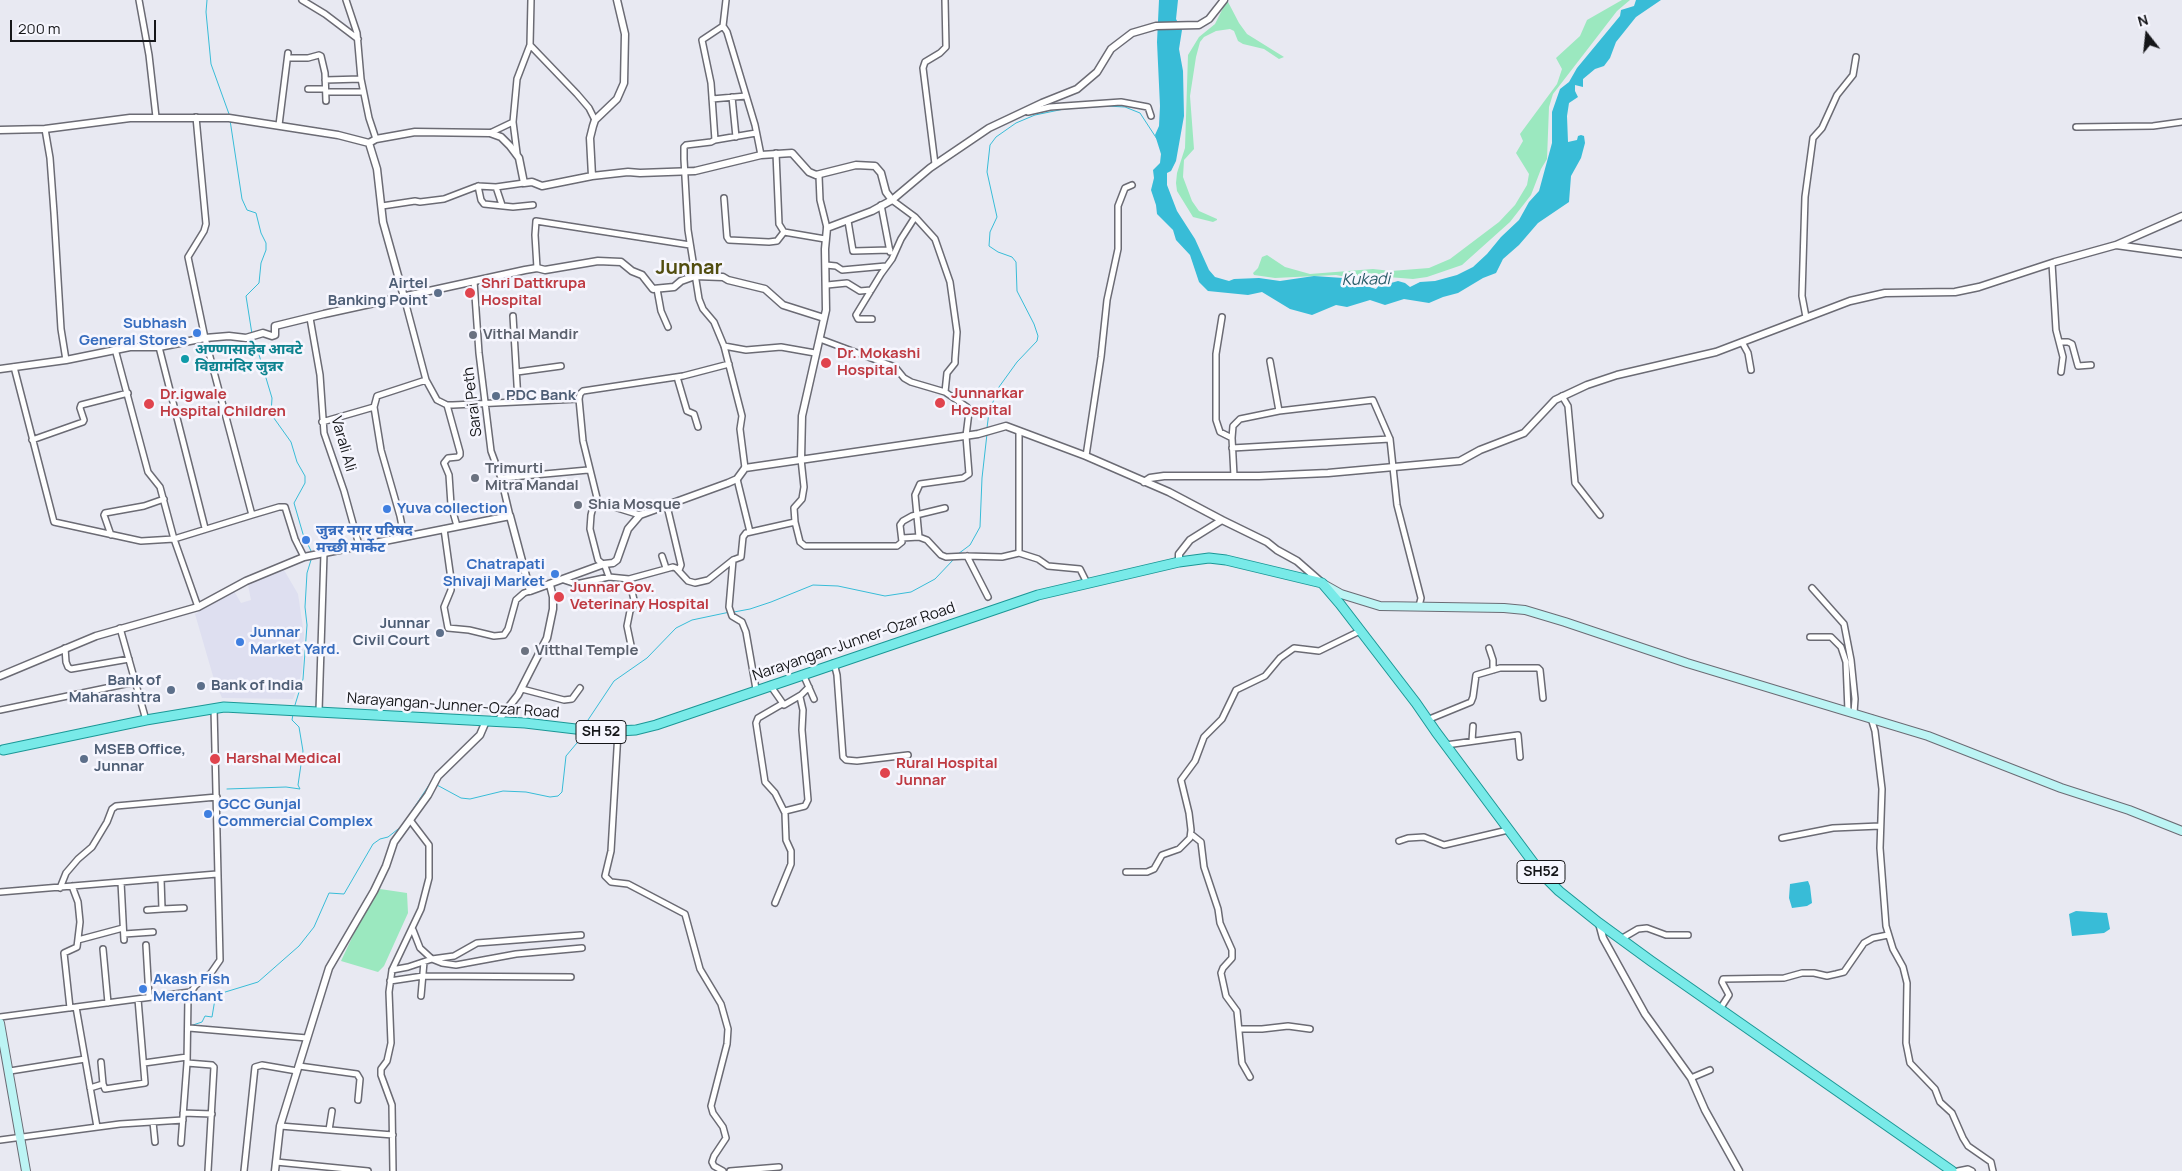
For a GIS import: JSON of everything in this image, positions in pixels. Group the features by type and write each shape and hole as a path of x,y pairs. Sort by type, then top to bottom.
{"main road":[{"name":"Narayangan-Junner-Ozar Road","path":"1,751 146,720 214,708 256,707 486,721 618,732 656,725 756,689 1030,597 1179,562 1209,558 1226,560 1322,583"},
{"path":"1322,583 1341,594 1369,604 1391,607 1419,606 1525,610 1964,749 2061,788 2129,810 2182,831"},
{"name":"SH52","path":"1322,583 1428,720 1541,873 1599,923 1621,939 1952,1171"},
{"path":"0,1023 1,1039 10,1071 26,1171"}],"street":[{"path":"139,0 150,55 156,117"},
{"path":"302,0 325,14 358,39"},
{"path":"346,0 355,24 358,39 361,78 378,169 383,222 426,380 434,397 447,405 486,402 579,400"},
{"path":"524,183 515,145 513,122 518,79 530,45 531,0"},
{"path":"592,176 590,138 595,120 617,99 624,83 625,34 618,0"},
{"path":"726,0 723,26 727,32 746,96 761,155"},
{"path":"935,164 923,68 925,62 940,53 946,46 945,0"},
{"path":"827,228 848,221 892,200 935,164 989,128 1077,89 1097,72 1111,49 1132,33 1156,26 1202,24 1209,19 1224,0"},
{"path":"715,140 712,99 702,40 723,26"},
{"path":"530,45 577,94 595,120"},
{"path":"278,125 288,56 308,58 319,55 325,80 326,101"},
{"path":"1806,317 1802,296 1805,197 1814,138 1822,128 1837,95 1853,74 1856,57"},
{"path":"325,80 361,78"},
{"path":"308,89 364,92"},
{"path":"712,99 746,96"},
{"path":"732,98 736,136"},
{"path":"1023,113 1050,107 1120,102 1148,107 1151,116"},
{"path":"196,117 206,224 204,231 188,257 205,338 252,515"},
{"path":"0,130 45,129 120,119 196,117 229,118 372,141 415,132 490,133 513,122"},
{"path":"2076,127 2153,126 2182,122"},
{"path":"45,129 50,158 61,329 66,360"},
{"path":"490,133 506,142 519,158"},
{"path":"746,468 740,429 742,416 724,346 714,322 703,310 695,276 690,245 684,147 686,145 756,133"},
{"path":"382,206 415,200 420,202 444,199 478,186 496,188 532,182 542,186 592,176 628,172 686,171 776,153 792,153 812,174 818,176 856,165 875,166 881,172 886,192 892,200 915,217 935,238 948,275 954,303 957,332 955,364 947,373 945,392"},
{"path":"776,153 779,224 784,232 825,239"},
{"path":"818,176 820,200 827,228 825,239 826,285 824,318 802,416 801,459 804,487 802,499 794,508 800,542 805,546 897,546 902,542 901,523 916,516 945,508"},
{"path":"1086,456 1101,357 1107,300 1118,249 1118,206 1125,188 1132,185"},
{"path":"478,186 482,203 513,207 533,205"},
{"path":"496,188 502,205"},
{"path":"724,198 727,237 729,240 777,241 784,232"},
{"path":"881,206 892,259"},
{"path":"1144,482 1150,478 1164,476 1328,474 1460,461 1480,450 1524,433 1555,400 1562,396 1617,375 1697,358 1850,301 1886,293 1962,291 2116,245 2182,216"},
{"path":"872,319 858,319 856,317 892,259 901,239 915,217"},
{"path":"537,268 536,221 690,245"},
{"path":"848,221 853,251 890,250"},
{"path":"2116,245 2182,254"},
{"path":"0,369 66,360 115,349 144,345 159,346 229,336 246,338 263,333 272,336 274,335 275,326 474,281 537,268 545,270 578,263 618,261 642,275 650,288 657,289 674,287 681,281 695,276 720,276 728,280 765,289 783,305 824,318"},
{"path":"2052,263 2056,330 2061,342 2063,357 2061,372"},
{"path":"826,265 836,266 842,270 886,266"},
{"name":"Sarai Peth","path":"474,281 478,343 491,451 501,478 510,516"},
{"path":"826,285 847,283 860,291 871,290"},
{"path":"657,289 661,311 668,327"},
{"path":"513,316 518,401"},
{"path":"1222,317 1216,354 1216,420 1220,432 1232,438"},
{"name":"Varali Ali","path":"310,318 320,375 322,422 359,545"},
{"path":"820,339 895,367 904,378 911,382 945,392 967,406 969,412 966,436 968,474 963,478 920,484 915,495 919,537"},
{"path":"1742,342 1748,353 1751,370"},
{"path":"2061,342 2072,344 2078,366 2091,365"},
{"path":"159,346 205,528"},
{"path":"724,346 746,350 781,346 815,353"},
{"path":"115,349 148,472 160,487 174,538 198,607"},
{"path":"1270,361 1279,411"},
{"path":"598,502 588,470 583,441 580,394 583,391 677,377 728,364"},
{"path":"516,372 561,366"},
{"path":"14,367 54,522 141,541 174,538 279,507 285,507 295,539 304,557"},
{"path":"677,377 687,411 694,414 698,427"},
{"path":"404,536 399,510 381,450 374,407 377,396 426,380"},
{"path":"32,440 83,422 80,408 84,404 128,393"},
{"path":"1562,396 1568,406 1575,483 1600,515"},
{"path":"1234,476 1232,438 1234,426 1240,418 1279,411 1374,400 1390,439 1397,505 1421,598 1419,606"},
{"path":"447,405 460,452 458,457 448,458 444,463 449,475 451,505 457,526"},
{"path":"322,422 374,407"},
{"path":"444,529 451,579 451,590 444,607 448,628 469,630 494,636 504,635 508,629 516,600 524,593 604,564 613,563 617,560 628,529 640,515 737,479 746,468 980,434 994,428 1006,426 1086,456 1194,505 1266,542 1296,561 1322,583"},
{"path":"1019,553 1020,431"},
{"path":"1232,448 1390,439"},
{"path":"501,478 588,470"},
{"path":"737,479 750,532"},
{"path":"111,535 104,515 105,512 144,506 164,499"},
{"path":"598,502 640,515"},
{"path":"598,502 593,507 590,515 590,528 597,557 604,564 609,577"},
{"path":"667,506 681,565 679,570"},
{"path":"0,676 65,648 120,628 198,607 246,581 304,557 510,516 530,592"},
{"path":"1179,562 1179,554 1190,540 1222,520"},
{"path":"564,580 576,584 609,577 629,579 666,568 676,568 691,583 701,583 708,580 733,560 741,557 743,537 750,532 795,522"},
{"path":"902,538 919,537 927,540 941,555 951,557 1002,557 1019,553 1038,559 1048,566 1080,569 1087,583"},
{"path":"319,711 324,553"},
{"path":"662,556 666,568"},
{"path":"967,556 988,597"},
{"path":"733,560 729,607 731,614 742,622 746,632 756,689"},
{"path":"629,579 635,604 630,611 627,626 632,650"},
{"path":"497,722 522,689 547,638 553,609 550,585"},
{"path":"1812,588 1844,624 1851,660 1855,699 1851,712"},
{"path":"120,628 146,720"},
{"path":"1126,872 1147,872 1154,869 1162,855 1184,845 1190,838 1189,813 1181,780 1195,760 1204,737 1222,719 1236,690 1265,676 1280,658 1294,648 1319,651 1360,631"},
{"path":"1810,637 1832,637 1842,647 1846,662 1851,712"},
{"path":"65,648 66,662 71,669 129,659"},
{"path":"1489,648 1493,660 1493,670"},
{"path":"834,663 837,675 842,757 846,760 856,761 908,755"},
{"path":"1428,720 1471,702 1476,675 1493,670 1515,667 1538,668 1540,670 1543,698"},
{"path":"803,673 814,699"},
{"path":"0,710 135,682"},
{"path":"770,685 782,704"},
{"path":"776,903 792,858 786,840 787,820 785,811 765,782 756,722 758,718 782,704 784,705 800,697 809,687"},
{"path":"522,689 564,700 572,699 580,688"},
{"path":"785,811 804,806 808,800 802,730 803,710 800,697"},
{"path":"181,1143 189,1028 188,997 190,992 211,973 220,960 214,708"},
{"path":"1871,718 1875,731 1882,789 1880,826 1882,876 1888,935 1903,967 1907,983 1906,1043 1910,1063 1935,1089 1940,1102 1952,1113 1968,1146 1991,1162 1993,1171"},
{"path":"275,1171 280,1126 329,968 374,891 386,866 392,846 428,795 438,776 480,735 486,721"},
{"path":"1472,741 1473,726"},
{"path":"618,732 612,851 605,876 610,882 628,884 685,914 700,969 721,1004 728,1029 727,1044 711,1106 713,1114 723,1127 726,1138 712,1162 714,1166 723,1171"},
{"path":"1445,745 1518,735 1520,757"},
{"path":"60,888 66,873 78,858 92,847 107,822 112,809 116,806 217,797"},
{"path":"393,1171 392,1105 381,1075 381,1069 387,1061 391,1043 390,981 392,970 413,929 427,891 429,878 429,845 410,820"},
{"path":"1782,838 1833,828 1880,826"},
{"path":"1399,841 1408,838 1424,837 1444,845 1508,830"},
{"path":"1191,834 1201,842 1204,867 1218,909 1220,923 1232,950 1232,958 1221,973 1226,996 1237,1011 1242,1062 1250,1077"},
{"path":"0,892 217,874"},
{"path":"161,879 162,909"},
{"path":"121,882 124,934"},
{"path":"72,886 78,902 80,922 78,940 77,947 64,953 97,1127"},
{"path":"148,910 184,908"},
{"path":"1599,923 1603,938 1645,1014 1690,1078 1705,1110 1739,1171"},
{"path":"1621,939 1638,929 1647,928 1666,936 1688,935"},
{"path":"413,929 420,948 432,959 456,965 516,954 582,948"},
{"path":"78,940 153,932"},
{"path":"392,970 432,959 454,956 477,943 581,935"},
{"path":"1720,1008 1729,995 1722,982 1723,980 1784,978 1814,972 1827,976 1844,972 1864,943 1873,938 1888,935"},
{"path":"146,945 149,997"},
{"path":"103,949 108,1003"},
{"path":"420,996 424,962"},
{"path":"390,981 423,976 571,977"},
{"path":"0,1017 190,992"},
{"path":"101,1062 105,1089 143,1085 146,1081 138,999"},
{"path":"1239,1029 1288,1026 1310,1029"},
{"path":"189,1028 307,1038"},
{"path":"10,1071 85,1059"},
{"path":"144,1063 187,1060 214,1067 208,1171"},
{"path":"244,1171 255,1067 262,1065 357,1074 360,1079 358,1100"},
{"path":"1690,1078 1710,1070"},
{"path":"90,1088 103,1084"},
{"path":"329,1130 332,1111"},
{"path":"183,1113 212,1114"},
{"path":"0,1140 97,1127 183,1120"},
{"path":"153,1122 155,1142"},
{"path":"280,1126 393,1135"},
{"path":"276,1162 368,1171"},
{"path":"730,1171 779,1167"},
{"path":"1958,1171 1968,1169 1972,1171"}],"shaded area":[{"path":"284,570 298,594 304,634 302,673 293,699 222,698 213,676 195,614 234,591 241,603 251,600 248,585"}],"green space":[{"path":"1227,0 1247,34 1284,57 1279,59 1264,49 1243,44 1238,41 1234,31 1230,29 1216,31 1204,37 1200,42 1190,96 1194,149 1184,160 1183,177 1192,201 1199,211 1217,219 1213,222 1193,217 1177,191 1176,183 1177,173 1185,148 1188,55 1199,37 1215,24"},
{"path":"1622,0 1630,0 1617,11 1553,94 1549,107 1547,159 1531,195 1510,222 1462,265 1427,277 1413,279 1388,277 1363,280 1336,275 1275,278 1254,275 1253,273 1258,268 1262,257 1267,255 1285,267 1310,274 1373,269 1391,271 1429,268 1450,259 1499,222 1515,205 1527,185 1529,174 1516,153 1523,141 1520,134 1557,84 1562,69 1556,58 1580,36 1587,20"},
{"path":"380,889 407,893 408,913 384,966 378,972 341,961 358,925"}],"water":[{"path":"1159,0 1178,0 1176,19 1182,30 1179,49 1183,71 1184,116 1176,161 1171,171 1167,173 1167,185 1177,211 1195,239 1209,270 1215,277 1229,281 1259,278 1280,281 1314,276 1343,278 1376,289 1385,281 1391,283 1398,281 1410,287 1420,282 1435,281 1457,275 1473,267 1487,254 1519,220 1529,202 1539,191 1552,143 1552,112 1560,89 1569,82 1577,68 1620,16 1621,10 1634,6 1636,0 1661,0 1636,17 1616,42 1610,58 1604,66 1595,69 1583,79 1583,87 1575,85 1578,97 1569,103 1567,116 1568,142 1577,140 1578,136 1581,135 1584,136 1585,143 1581,158 1571,176 1569,202 1538,223 1519,245 1503,259 1496,273 1483,278 1458,293 1429,303 1404,299 1385,305 1370,300 1347,307 1336,305 1312,315 1290,309 1262,292 1248,295 1208,291 1199,282 1190,255 1176,240 1173,230 1157,214 1151,190 1154,178 1153,170 1160,163 1161,154 1155,135 1159,126 1160,106 1157,42"},
{"path":"1808,881 1812,903 1807,906 1792,908 1789,898 1790,884"},
{"path":"2076,911 2107,913 2110,929 2104,933 2072,936 2069,914"}],"waterway":[{"path":"207,0 206,12 211,64 229,114"},
{"path":"987,428 989,412 999,387 1017,362 1037,341 1038,336 1017,291 1016,262 1012,257 998,252 989,246 990,232 997,217 987,172 990,145 996,137 1016,123 1035,115 1064,109 1107,106 1125,107 1140,113 1157,139"},
{"path":"230,120 242,199 247,210 256,213 261,233 266,243 259,283 246,296 252,334"},
{"path":"254,338 272,398 271,414 291,442 297,462 305,476 305,483 294,503 303,534 311,551"},
{"path":"958,554 970,545 980,527 982,478 987,434"},
{"path":"734,612 771,602 813,585 838,586 885,596 911,592 935,579 954,559"},
{"path":"295,705 303,679 307,625 305,607 307,573 311,560"},
{"path":"586,723 614,681 647,658 676,628 692,620 730,612"},
{"path":"227,789 286,787 300,789 298,785 303,751 299,727 292,720 293,714"},
{"path":"437,785 461,798 470,799 503,791 526,792 550,797 558,796 562,792 566,756 582,737"},
{"path":"193,1025 202,1022 205,1016 212,1017 215,999 222,993 258,982 299,946 314,927 329,893 344,894 373,844 380,839 388,837 402,826 431,782"}],"place":[{"name":"Airtel Banking Point","path":"438,293"},
{"name":"Shri Dattkrupa Hospital","path":"470,293"},
{"name":"Subhash General Stores","path":"197,333"},
{"name":"Vithal Mandir","path":"473,335"},
{"name":"अण्णासाहेब आवटे विद्यामंदिर जुन्नर","path":"185,359"},
{"name":"Dr. Mokashi Hospital","path":"826,363"},
{"name":"PDC Bank","path":"496,396"},
{"name":"Junnarkar Hospital","path":"940,403"},
{"name":"Dr.igwale Hospital Children","path":"149,404"},
{"name":"Trimurti Mitra Mandal","path":"475,478"},
{"name":"Shia Mosque","path":"578,505"},
{"name":"Yuva collection","path":"387,509"},
{"name":"जुन्नर नगर परिषद मच्छी मार्केट","path":"306,540"},
{"name":"Chatrapati Shivaji Market","path":"555,574"},
{"name":"Junnar Gov. Veterinary Hospital","path":"559,597"},
{"name":"Junnar Civil Court","path":"440,633"},
{"name":"Junnar Market Yard.","path":"240,642"},
{"name":"Vitthal Temple","path":"525,651"},
{"name":"Bank of India","path":"201,686"},
{"name":"Bank of Maharashtra","path":"171,690"},
{"name":"MSEB Office, Junnar","path":"84,759"},
{"name":"Harshal Medical","path":"215,759"},
{"name":"Rural Hospital Junnar","path":"885,773"},
{"name":"GCC Gunjal Commercial Complex","path":"208,814"},
{"name":"Akash Fish Merchant","path":"143,989"}],"district":[{"name":"Junnar","path":"689,268"}],"water label":[{"name":"Kukadi","path":"1366,280"}]}
